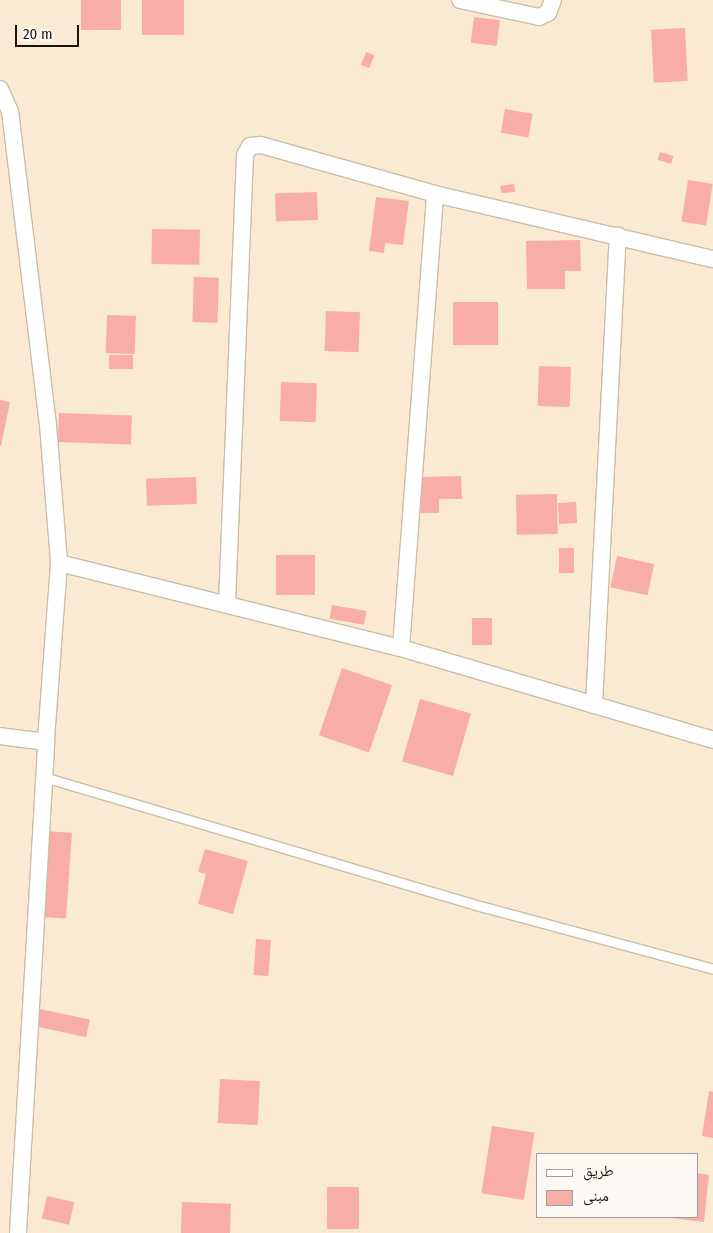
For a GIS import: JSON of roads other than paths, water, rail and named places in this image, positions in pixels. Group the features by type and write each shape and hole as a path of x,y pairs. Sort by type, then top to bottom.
{"street":[{"path":"460,0 539,17 548,12 553,0"},
{"path":"0,89 11,121 48,425 59,563 46,742 18,1233"},
{"path":"227,603 248,148 258,144 435,194 713,259"},
{"path":"401,648 435,194"},
{"path":"594,704 618,236"},
{"path":"59,563 227,603 401,648 713,740"},
{"path":"0,736 46,742"}],"lane":[{"path":"44,777 484,907 713,969"}]}
